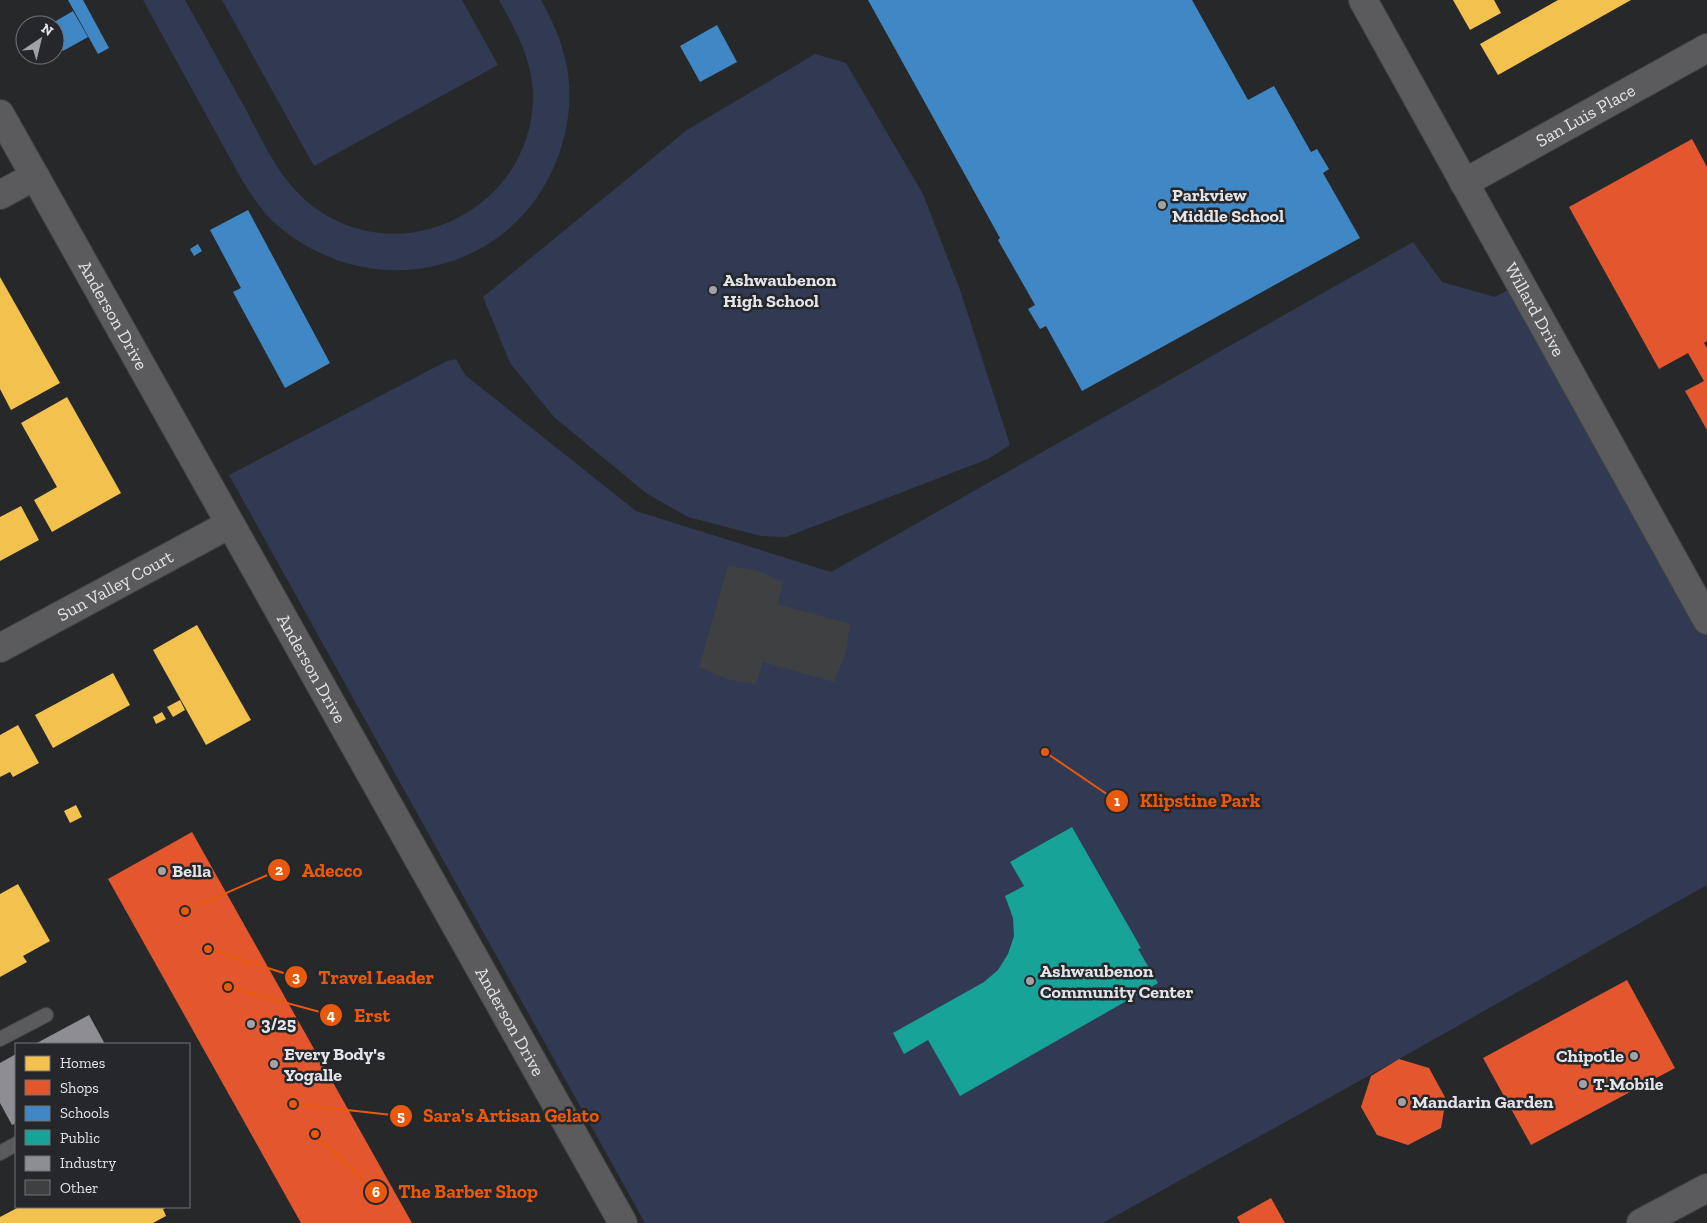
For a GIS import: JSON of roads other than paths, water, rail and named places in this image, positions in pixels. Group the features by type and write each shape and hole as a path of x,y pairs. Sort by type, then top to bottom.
{"street":[{"name":"Willard Drive","path":"1362,0 1707,620"},
{"name":"San Luis Place","path":"1464,183 1707,48"},
{"name":"Anderson Drive","path":"0,114 623,1223"},
{"path":"0,195 35,176"},
{"name":"Sun Valley Court","path":"0,648 230,524"},
{"path":"1641,1223 1707,1188"}],"lane":[{"path":"0,1039 46,1015"},
{"path":"0,1153 15,1145"}],"place":[{"name":"Parkview Middle School","path":"1162,205"},
{"name":"Ashwaubenon High School","path":"713,290"},
{"name":"Klipstine Park","path":"1045,752"},
{"name":"Bella","path":"162,871"},
{"name":"Adecco","path":"185,911"},
{"name":"Travel Leader","path":"208,949"},
{"name":"Ashwaubenon Community Center","path":"1030,981"},
{"name":"Erst","path":"228,987"},
{"name":"3/25","path":"251,1024"},
{"name":"Chipotle","path":"1634,1056"},
{"name":"Every Body's Yogalle","path":"274,1064"},
{"name":"T-Mobile","path":"1583,1084"},
{"name":"Mandarin Garden","path":"1402,1102"},
{"name":"Sara's Artisan Gelato","path":"293,1104"},
{"name":"The Barber Shop","path":"315,1134"}]}
